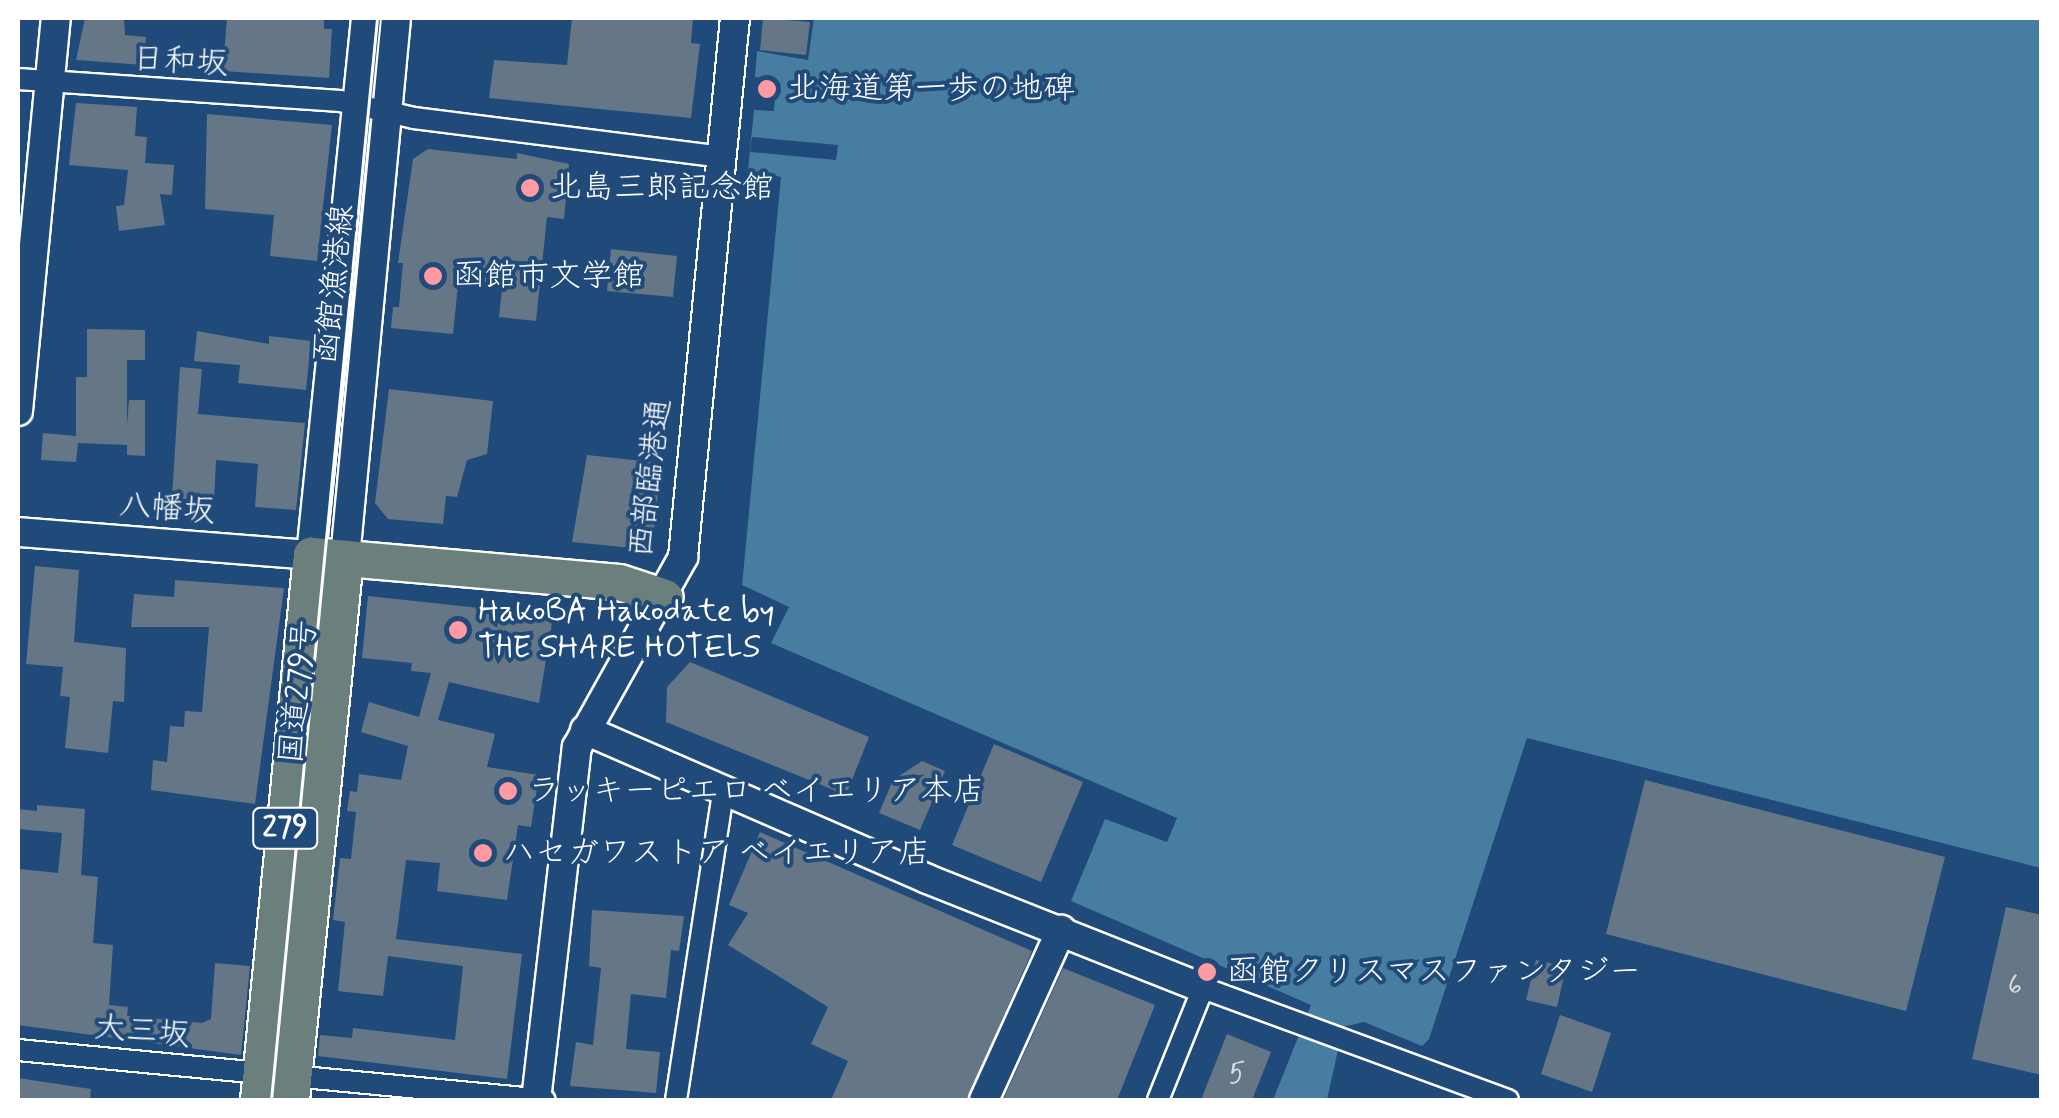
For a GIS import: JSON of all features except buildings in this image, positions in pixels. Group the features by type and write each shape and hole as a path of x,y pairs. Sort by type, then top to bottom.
{"highway":[{"path":"328,556 619,582 665,597"},
{"name":"国道279号","path":"276,1087 328,556"}],"street":[{"path":"18,411 56,18"},
{"name":"函館漁港線","path":"328,556 348,103 366,18"},
{"name":"函館漁港線","path":"328,556 388,112 396,18"},
{"name":"西部臨港通","path":"536,1100 573,772 585,730 665,597 683,556 735,18"},
{"name":"日和坂","path":"18,79 348,103 388,112 722,157"},
{"name":"八幡坂","path":"18,532 328,556"},
{"path":"585,730 722,792 1235,1003 1508,1100"},
{"path":"676,1100 722,792"},
{"path":"984,1100 1061,930"},
{"path":"1158,1100 1202,988"},
{"name":"大三坂","path":"18,1050 276,1087 546,1100"}],"water":[{"path":"814,18 2041,18 2041,868 1527,738 1429,1039 1422,1046 1364,1022 1343,1027 1327,1100 1273,1100 1311,1005 1071,901 1105,819 1167,842 1177,818 771,643 789,607 742,585 781,177 748,170 754,110 774,111 776,79 755,77 757,51 808,60"}],"pier":[{"path":"752,137 838,145 836,160 750,152"}],"tram line":[{"path":"271,1100 377,18"}],"place":[{"name":"北海道第一歩の地碑","path":"767,89"},
{"name":"北島三郎記念館","path":"530,188"},
{"name":"函館市文学館","path":"433,276"},
{"name":"HakoBA Hakodate by THE SHARE HOTELS","path":"458,630"},
{"name":"ラッキーピエロ ベイエリア本店","path":"508,791"},
{"name":"ハセガワストア べイエリア店","path":"483,853"},
{"name":"函館クリスマスファンタジー","path":"1207,972"}]}
